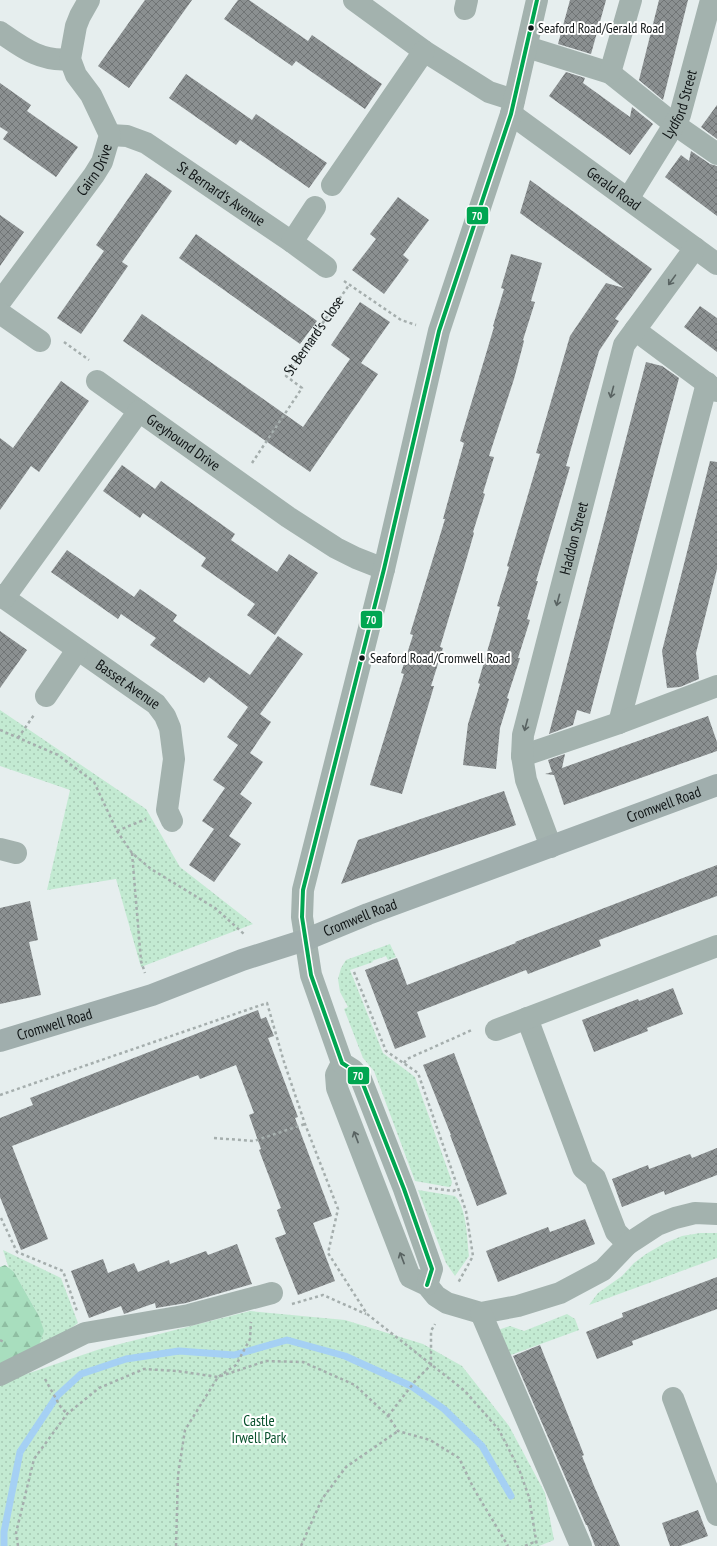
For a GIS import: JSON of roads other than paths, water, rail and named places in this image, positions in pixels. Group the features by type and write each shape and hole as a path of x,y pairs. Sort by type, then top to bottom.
{"highway":[{"name":"Cromwell Road","path":"0,1041 152,995 264,953 305,940 368,914 717,784"}],"street":[{"path":"0,32 19,46 40,57 57,60 70,59 76,26 89,0"},
{"name":"Gerald Road","path":"354,0 424,51 513,107 628,199 717,264"},
{"path":"537,0 513,107 439,331 384,569 304,890 302,917 305,940 311,975 342,1063 336,1075 337,1088 410,1277 427,1285 436,1296 447,1303 481,1313 518,1306 560,1293 603,1270 628,1244 657,1225 675,1218 695,1213 715,1214"},
{"path":"610,73 631,0"},
{"name":"Lydford Street","path":"628,199 680,115 711,0"},
{"path":"527,47 610,73 674,124 717,154"},
{"path":"332,185 424,51"},
{"name":"Cairn Drive","path":"0,302 94,176 102,162 110,135 90,95 76,75 70,59"},
{"name":"St Bernard's Avenue","path":"110,135 127,136 146,143 292,242 326,267"},
{"path":"292,242 315,207"},
{"name":"Haddon Street","path":"551,847 526,780 522,756 523,735 624,345 695,248"},
{"path":"0,313 40,341"},
{"path":"619,723 712,387 635,330"},
{"path":"97,381 139,410"},
{"name":"Greyhound Drive","path":"2,596 139,410 239,482 336,548 384,569"},
{"name":"Basset Avenue","path":"2,596 156,704 165,716 170,728 174,759 170,816"},
{"path":"46,696 77,650"},
{"path":"522,756 619,723 717,686"},
{"path":"496,1030 717,946"},
{"path":"527,1018 544,1068 583,1168 595,1178 616,1232 628,1244"},
{"path":"0,1375 85,1333 189,1315 272,1293"},
{"path":"481,1313 581,1546"},
{"path":"673,1398 717,1515"}],"waterway":[{"path":"4,1546 4,1532 20,1452 57,1396 81,1374 126,1359 179,1351 234,1355 287,1340 345,1356 411,1386 444,1409 482,1446 511,1496"}],"place":[{"name":"Seaford Road/Gerald Road","path":"531,28"},
{"name":"Seaford Road/Cromwell Road","path":"362,658"}],"park label":[{"name":"Castle Irwell Park","path":"259,1430"}]}
